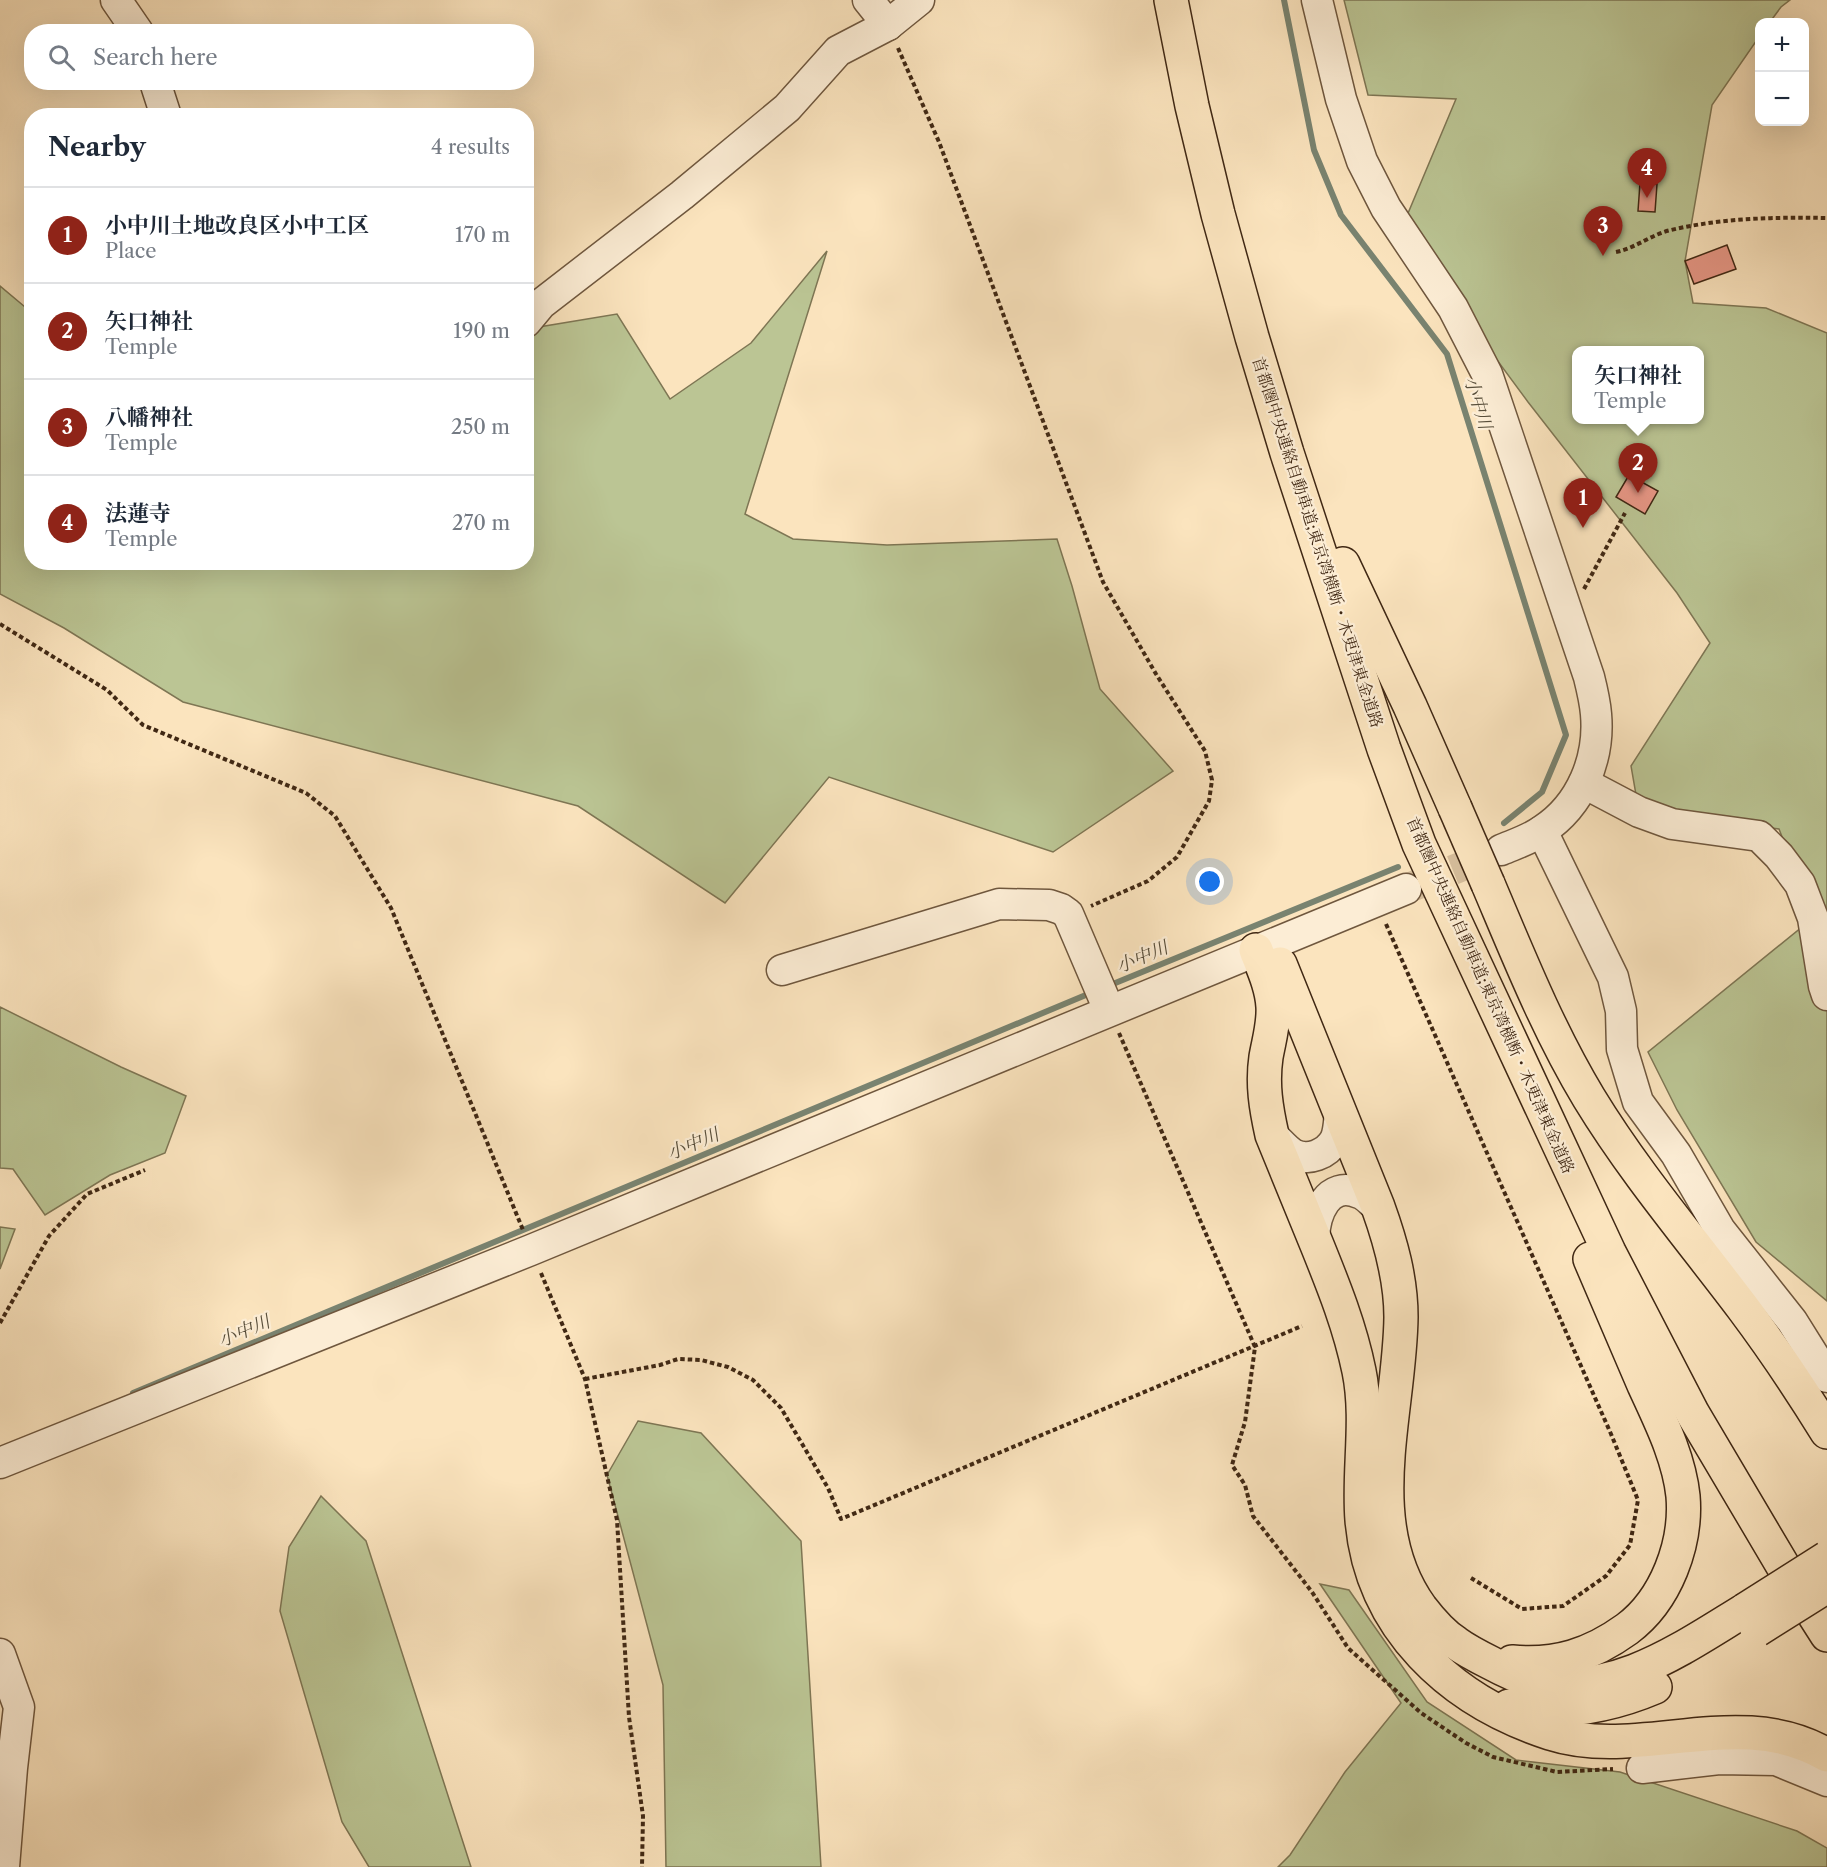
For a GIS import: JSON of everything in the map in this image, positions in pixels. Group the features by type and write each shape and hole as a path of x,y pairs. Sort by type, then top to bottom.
{"highway":[{"name":"首都圏中央連絡自動車道;東京湾横断・木更津東金道路","path":"1171,0 1192,106 1218,214 1252,337 1287,453 1373,716 1419,844 1609,1252 1693,1414 1783,1566 1827,1635"},
{"name":"首都圏中央連絡自動車道;東京湾横断・木更津東金道路","path":"1185,0 1213,127 1249,266 1369,647 1435,839 1533,1070 1707,1409 1827,1612"},
{"path":"1343,564 1410,706 1549,1026 1590,1099 1675,1219 1744,1310 1803,1393 1827,1432"},
{"path":"1419,844 1461,960 1667,1437 1678,1471 1683,1497 1682,1523 1669,1576 1655,1600 1635,1622 1611,1640 1585,1653 1558,1661 1532,1663 1478,1656"},
{"path":"1263,947 1340,1112 1390,1242 1398,1277 1401,1314 1400,1353 1388,1456 1387,1508 1390,1538 1398,1569 1431,1622 1454,1643 1531,1680 1559,1685 1587,1685 1642,1669 1688,1645 1827,1586"},
{"path":"1263,947 1273,1007 1264,1081 1265,1105 1272,1135 1342,1307 1353,1340 1363,1406 1362,1521 1368,1556 1379,1590 1396,1621 1415,1648 1441,1675 1467,1694 1525,1725 1560,1736 1590,1740 1619,1740 1739,1732 1778,1737 1815,1748 1827,1755"},
{"path":"1467,1694 1504,1705 1528,1709 1581,1709 1635,1695 1666,1682 1751,1620 1827,1558"}],"street":[{"path":"116,0 132,24"},
{"path":"868,0 888,25"},
{"path":"534,312 541,304 682,195 787,108 838,51 888,25 919,0"},
{"path":"1317,0 1341,99 1362,162 1386,208 1453,308 1487,374 1589,677 1596,714 1595,751 1584,783 1575,800 1542,831 1501,850"},
{"path":"158,90 163,108"},
{"path":"1584,783 1639,812 1672,824 1758,836 1779,855 1800,884 1813,918 1827,995"},
{"path":"1542,831 1612,977 1621,1011 1622,1049 1638,1102 1676,1155 1720,1230 1792,1321 1827,1377"},
{"path":"0,1463 531,1250 1103,997 1263,947 1406,889"},
{"path":"782,970 999,904 1049,905 1068,914 1103,997"},
{"path":"1272,1135 1292,1154 1305,1158 1316,1156 1326,1150 1334,1140 1340,1112"},
{"path":"1314,1238 1314,1223 1319,1208 1326,1199 1337,1192 1360,1193 1378,1207"},
{"path":"0,1654 19,1707 4,1867"},
{"path":"1642,1768 1719,1759 1776,1760 1827,1781"}],"path":[{"path":"888,25 939,142 1103,582 1156,674 1205,751 1212,780 1209,801 1177,857 1148,881 1068,914"},
{"path":"1616,252 1629,249 1669,230 1679,228 1732,220 1788,217 1827,218"},
{"path":"1568,611 1578,602 1625,513"},
{"path":"0,624 107,690 142,725 306,793 335,816 391,908 585,1379 617,1520 629,1717 643,1816 642,1867"},
{"path":"1376,901 1638,1500 1630,1545 1606,1576 1563,1606 1522,1609 1472,1578"},
{"path":"1103,997 1255,1347"},
{"path":"0,1323 49,1236 87,1194 145,1170"},
{"path":"585,1379 660,1365 678,1359 702,1360 728,1367 753,1380 781,1408 828,1488 841,1519 1302,1326"}],"green space":[{"path":"1344,0 1790,0 1773,18 1755,18 1755,43 1712,105 1685,261 1693,303 1766,308 1827,333 1827,1301 1756,1242 1677,1110 1648,1052 1813,918 1779,829 1639,812 1631,766 1710,643 1677,593 1528,402 1401,230 1456,99 1368,95"},
{"path":"827,251 745,514 793,539 887,545 1057,539 1100,689 1173,771 1053,852 829,777 725,903 578,806 183,702 64,628 0,594 0,286 24,306 24,570 534,570 534,328 617,314 670,399 751,343"},
{"path":"0,1007 121,1067 186,1096 165,1153 110,1175 45,1215 13,1169 0,1168"},
{"path":"0,1227 15,1229 0,1269"},
{"path":"638,1421 701,1433 801,1541 821,1867 666,1867 663,1685 607,1475"},
{"path":"321,1496 366,1541 471,1867 369,1867 342,1822 280,1611 289,1547"},
{"path":"1320,1584 1349,1590 1427,1702 1516,1760 1620,1772 1797,1831 1827,1848 1827,1867 1278,1867 1290,1855 1345,1772 1401,1703"}],"building":[{"path":"1640,183 1657,184 1655,212 1638,211"},
{"path":"1727,245 1736,269 1694,284 1685,261"},
{"path":"1629,475 1658,491 1645,514 1616,497"}],"waterway":[{"name":"小中川","path":"1284,0 1314,150 1341,215 1447,354 1566,735 1542,792 1504,823"},
{"name":"小中川","path":"1108,986 1398,867"},
{"name":"小中川","path":"133,1393 1093,992"}],"tunnel":[{"path":"1411,887 1500,851"}],"place":[{"name":"法蓮寺","path":"1647,198"},
{"name":"八幡神社","path":"1603,256"},
{"name":"矢口神社","path":"1638,493"},
{"name":"小中川土地改良区小中工区","path":"1583,528"}]}
